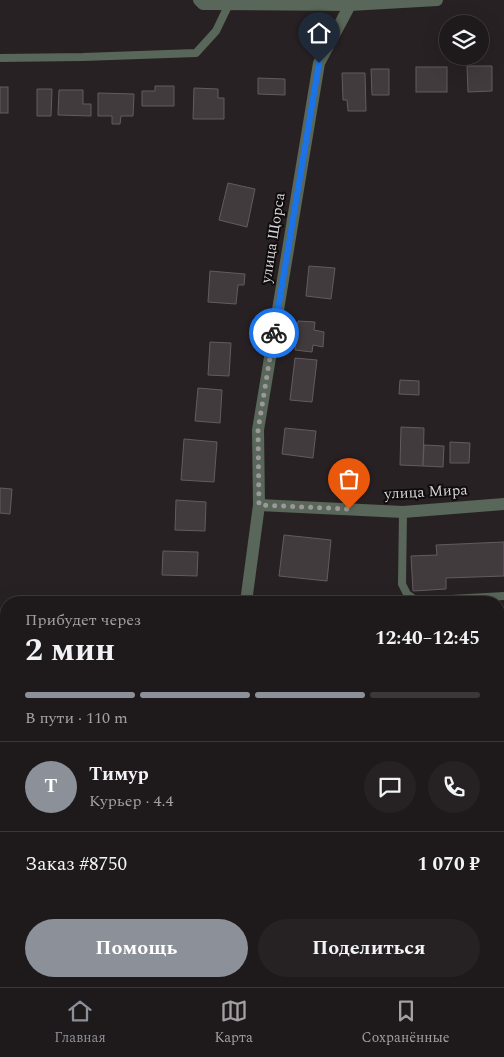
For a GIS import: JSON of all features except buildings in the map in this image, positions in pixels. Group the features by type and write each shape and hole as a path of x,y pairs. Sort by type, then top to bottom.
{"street":[{"path":"199,0 202,4 350,5 437,0"},
{"name":"улица Щорса","path":"247,596 259,505 258,430 319,63 350,5"},
{"name":"улица Мира","path":"259,505 403,512 504,504"}],"lane":[{"path":"0,58 196,53 216,31 229,4"},
{"path":"403,512 402,584 410,596"}],"way so far":[{"path":"274,333 258,430 259,505 349,509"}],"route":[{"path":"274,333 319,63"}]}
